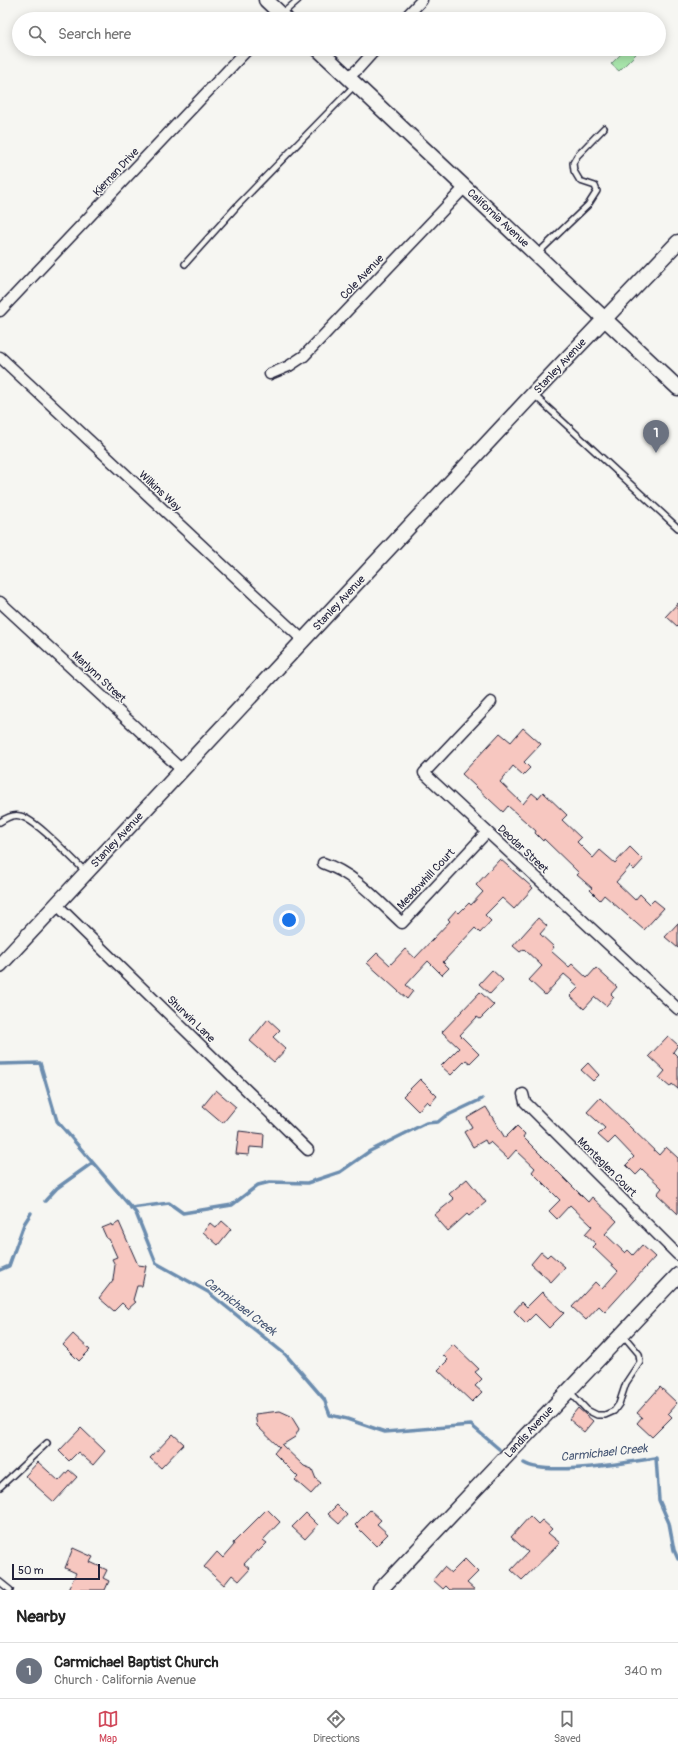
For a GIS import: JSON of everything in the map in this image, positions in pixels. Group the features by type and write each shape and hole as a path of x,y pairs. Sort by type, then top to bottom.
{"street":[{"path":"266,0 276,12"},
{"path":"411,12 422,0"},
{"name":"Kiernan Drive","path":"0,311 241,56"},
{"name":"California Avenue","path":"325,56 678,388"},
{"path":"352,81 358,69 370,56"},
{"name":"Cole Avenue","path":"270,374 289,366 304,356 465,187"},
{"name":"Stanley Avenue","path":"0,965 304,642 533,394 678,242"},
{"name":"Wilkins Way","path":"0,357 304,642"},
{"name":"Marlynn Street","path":"0,602 182,770"},
{"name":"Deodar Street","path":"490,702 424,773 678,1008"},
{"name":"Meadowhill Court","path":"323,864 345,873 360,884 402,923 487,832"},
{"name":"Shurwin Lane","path":"57,905 308,1150"},
{"name":"Monteglen Court","path":"523,1094 525,1102 678,1255"},
{"name":"Landis Avenue","path":"380,1590 678,1275"}],"lane":[{"path":"287,12 298,0"},
{"path":"185,264 352,81"},
{"path":"536,254 588,205 597,191 595,186 580,181 574,171 573,163 577,156 604,128"},
{"path":"533,394 678,528"},
{"path":"0,822 8,816 20,816 36,826 86,873"},
{"path":"568,1391 587,1410 597,1415 605,1415 614,1411 619,1404 626,1383 640,1362 639,1354 622,1334"},
{"path":"0,1487 47,1443"},
{"path":"0,1582 10,1590"}],"green space":[{"path":"619,56 634,56 619,71 611,64"}],"building":[{"path":"678,603 678,627 666,616"},
{"path":"523,728 541,744 524,762 530,768 523,775 513,766 500,782 523,804 532,793 538,798 543,792 567,815 562,820 581,838 577,842 593,858 600,850 615,863 630,847 643,860 634,870 630,866 616,882 635,900 640,894 650,904 654,900 664,908 644,930 604,895 600,900 590,890 592,888 577,875 579,873 544,839 543,841 535,833 536,831 508,806 503,812 462,774 500,733 511,742"},
{"path":"500,859 533,888 514,909 502,898 485,915 491,921 480,933 475,928 443,962 449,968 442,975 428,961 406,985 413,991 407,999 367,963 377,953 390,965 405,949 415,958 450,921 448,919 456,910 459,913 469,903 471,905 483,892 476,885"},
{"path":"538,918 547,926 540,934 554,947 551,951 569,967 572,964 587,978 596,968 617,987 611,994 614,997 606,1006 595,997 584,1009 570,996 579,987 564,974 545,995 529,980 542,966 524,949 520,952 513,946"},
{"path":"678,923 678,948 665,937"},
{"path":"492,970 503,980 490,994 479,984"},
{"path":"480,992 494,1005 480,1019 477,1017 460,1035 479,1054 470,1063 466,1060 451,1075 441,1066 459,1048 442,1032"},
{"path":"268,1019 280,1030 273,1037 286,1049 274,1062 250,1041"},
{"path":"668,1036 678,1045 673,1052 678,1057 678,1089 672,1084 670,1087 659,1078 665,1071 649,1056"},
{"path":"588,1063 599,1075 593,1081 581,1070"},
{"path":"420,1079 437,1096 430,1104 427,1101 418,1111 403,1096"},
{"path":"216,1090 236,1107 223,1123 203,1106"},
{"path":"600,1098 659,1155 666,1147 678,1158 678,1214 657,1194 662,1188 642,1169 636,1175 626,1165 634,1157 615,1137 608,1144 598,1135 605,1128 587,1112"},
{"path":"486,1107 505,1138 517,1126 525,1134 523,1137 588,1202 592,1197 617,1221 605,1234 625,1253 628,1250 633,1255 642,1245 655,1257 605,1312 599,1306 586,1320 572,1307 595,1282 602,1289 618,1271 593,1247 596,1244 585,1234 592,1226 570,1205 557,1219 549,1211 560,1200 532,1172 535,1168 516,1150 508,1159 490,1142 487,1144 485,1140 473,1147 464,1132 472,1127 467,1118"},
{"path":"239,1131 264,1134 263,1148 250,1147 249,1155 236,1154"},
{"path":"467,1179 486,1202 469,1216 467,1214 448,1231 434,1215 454,1199 449,1194"},
{"path":"222,1221 231,1229 218,1245 203,1232 210,1223 216,1228"},
{"path":"119,1222 138,1265 146,1266 142,1286 137,1286 133,1300 136,1302 128,1309 122,1303 114,1311 99,1298 113,1280 115,1265 112,1259 117,1257 102,1228 112,1224 113,1226"},
{"path":"541,1252 547,1257 550,1254 565,1267 551,1282 531,1264"},
{"path":"542,1292 564,1313 549,1328 535,1314 526,1323 514,1311 522,1302 527,1307"},
{"path":"73,1334 90,1350 79,1361 63,1345"},
{"path":"453,1344 479,1369 475,1372 482,1379 475,1386 482,1392 472,1402 438,1370 448,1360 443,1355"},
{"path":"660,1387 677,1403 668,1413 672,1417 652,1437 637,1423 642,1417 637,1413"},
{"path":"578,1408 593,1421 584,1432 569,1419"},
{"path":"280,1411 291,1416 299,1429 295,1437 282,1445 304,1466 312,1469 316,1479 321,1483 311,1494 295,1480 298,1477 274,1453 280,1446 279,1447 257,1426 255,1414"},
{"path":"81,1428 105,1451 93,1465 78,1452 69,1461 59,1451"},
{"path":"173,1434 184,1444 161,1468 150,1458"},
{"path":"38,1462 59,1481 69,1470 77,1477 54,1502 25,1476"},
{"path":"337,1505 347,1515 339,1524 328,1514"},
{"path":"267,1509 280,1522 263,1540 267,1543 258,1552 257,1550 244,1564 250,1569 239,1581 232,1575 224,1585 204,1567 217,1552 223,1558 234,1545 233,1543"},
{"path":"370,1510 381,1520 377,1524 388,1534 376,1546 355,1525"},
{"path":"306,1513 318,1525 305,1539 292,1527"},
{"path":"530,1516 538,1524 542,1520 552,1529 548,1533 560,1543 522,1580 511,1570 528,1552 511,1537"},
{"path":"73,1548 93,1557 90,1562 107,1570 103,1578 109,1581 105,1590 68,1590 76,1573 65,1568"},
{"path":"465,1559 478,1572 467,1583 475,1590 450,1590 446,1586 443,1589 433,1580 444,1567 451,1573"}],"waterway":[{"name":"Carmichael Creek","path":"0,1064 40,1063 57,1121 136,1213 156,1263 208,1292 286,1355 324,1399 330,1415 385,1432 471,1425 499,1449"},
{"path":"131,1208 169,1203 183,1213 232,1205 258,1185 270,1182 307,1183 340,1172 370,1151 426,1123 438,1122 444,1117 482,1099"},
{"path":"45,1201 57,1188 92,1163"},
{"path":"0,1270 9,1266 24,1224 31,1213"},
{"name":"Carmichael Creek","path":"524,1463 535,1467 568,1469 656,1458 659,1500 669,1523 674,1550 678,1559"}],"place":[{"name":"Carmichael Baptist Church","path":"656,453"}]}
